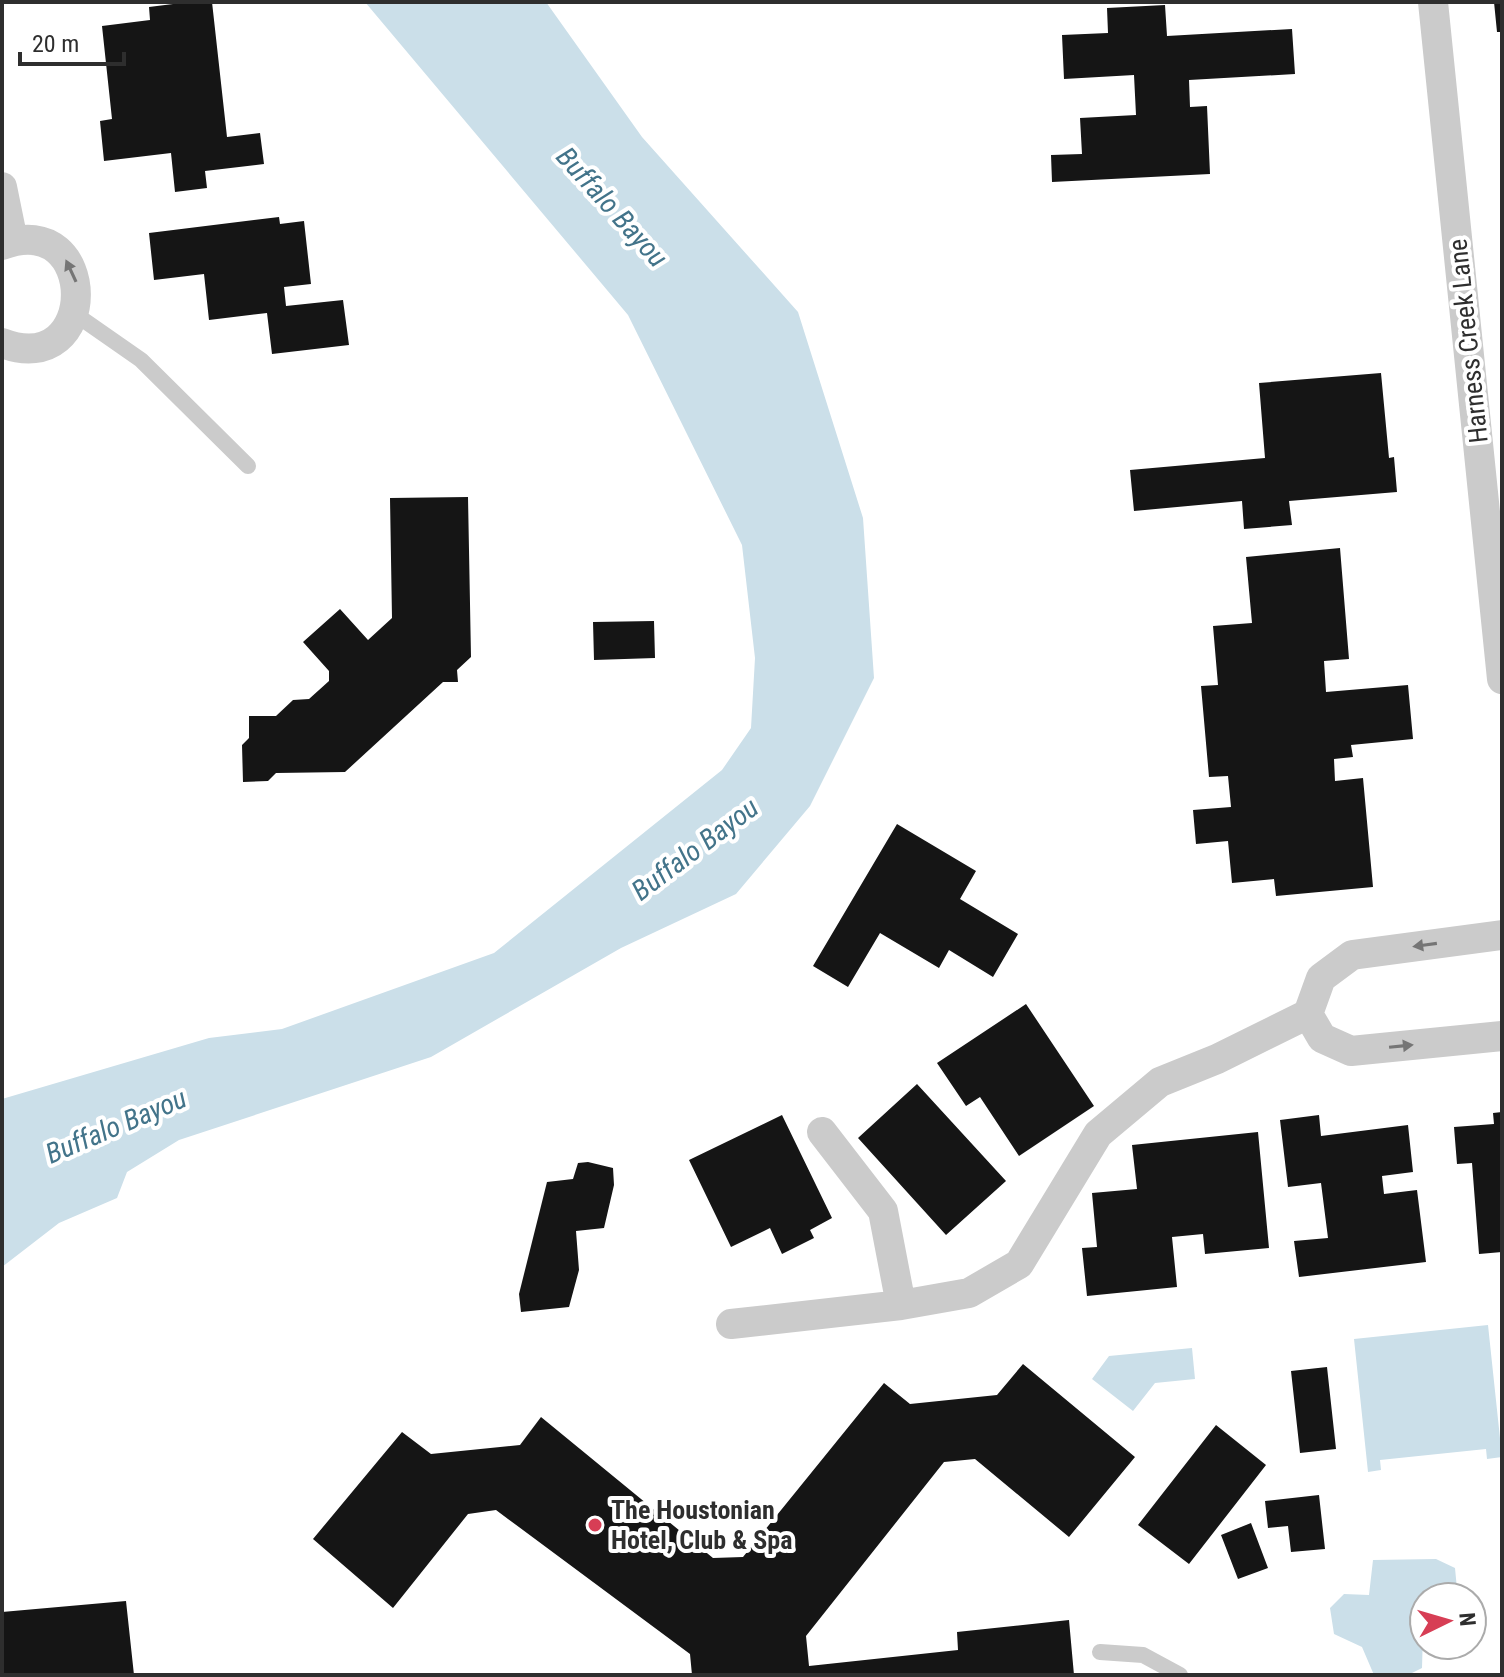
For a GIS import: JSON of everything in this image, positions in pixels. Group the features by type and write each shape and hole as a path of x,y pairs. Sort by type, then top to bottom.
{"street":[{"name":"Harness Creek Lane","path":"1433,2 1491,466 1502,679"},
{"path":"2,187 8,243 42,243 66,259 76,276 79,295 75,314 66,330 51,342 33,349 2,343"},
{"path":"731,1324 901,1305 969,1293 1019,1264 1098,1134 1160,1082 1217,1059 1308,1014 1321,978 1352,955 1502,935"},
{"path":"1308,1014 1322,1038 1351,1051 1502,1036"},
{"path":"822,1132 883,1211 901,1305"}],"lane":[{"path":"75,314 141,360 248,466"},
{"path":"1100,1652 1143,1655 1180,1675"}],"water":[{"name":"Buffalo Bayou","path":"365,2 546,2 642,137 798,312 863,518 874,678 810,806 736,894 621,948 431,1057 179,1140 127,1172 117,1198 59,1223 2,1267 2,1099 209,1038 282,1029 494,953 722,770 751,728 755,658 742,545 628,315"},
{"path":"1488,1325 1502,1457 1487,1459 1486,1449 1380,1460 1381,1470 1368,1472 1354,1339"},
{"path":"1192,1348 1195,1379 1155,1383 1133,1411 1092,1379 1109,1356"},
{"path":"1436,1559 1455,1568 1456,1581 1408,1581 1408,1661 1422,1661 1422,1668 1408,1675 1374,1675 1362,1647 1334,1634 1330,1608 1344,1594 1369,1595 1373,1560"}],"building":[{"path":"212,2 227,137 260,133 264,164 205,171 207,188 175,192 171,153 104,161 100,121 112,119 102,26 150,20 149,7"},
{"path":"1494,2 1502,2 1502,32 1497,32"},
{"path":"1165,5 1167,36 1292,29 1295,74 1189,80 1190,107 1207,106 1210,174 1052,182 1051,155 1082,154 1080,118 1136,115 1134,75 1064,79 1062,35 1108,33 1107,8"},
{"path":"279,217 280,224 304,221 311,284 284,287 286,306 343,300 349,345 272,354 267,313 209,320 204,274 154,280 149,233"},
{"path":"1381,373 1389,458 1394,457 1397,492 1289,501 1292,525 1244,529 1242,501 1134,511 1130,470 1265,458 1259,383"},
{"path":"468,497 471,657 457,670 458,682 443,682 345,772 276,773 268,781 243,782 242,745 249,738 249,716 276,716 293,700 309,699 329,681 329,671 303,642 340,609 368,640 392,618 390,498"},
{"path":"1340,548 1349,659 1324,661 1326,692 1408,685 1413,739 1351,745 1353,757 1334,759 1335,781 1363,778 1373,887 1276,896 1274,879 1232,883 1228,841 1196,844 1193,810 1231,807 1228,776 1209,777 1201,686 1218,685 1213,626 1252,623 1246,557"},
{"path":"654,621 655,658 594,660 593,622"},
{"path":"897,824 976,871 960,899 1018,934 993,977 949,950 939,968 880,933 848,987 813,966"},
{"path":"1026,1004 1094,1106 1019,1156 980,1097 966,1106 937,1063"},
{"path":"917,1084 1006,1181 946,1235 858,1138"},
{"path":"1502,1112 1502,1252 1479,1254 1472,1163 1457,1164 1454,1127 1494,1124 1493,1113"},
{"path":"782,1115 832,1218 810,1230 814,1238 782,1254 770,1228 731,1247 689,1160"},
{"path":"1319,1115 1321,1136 1408,1125 1413,1172 1382,1176 1384,1194 1417,1190 1426,1262 1299,1277 1294,1241 1328,1238 1321,1183 1288,1187 1280,1120"},
{"path":"1258,1132 1269,1248 1205,1254 1203,1234 1172,1237 1177,1287 1087,1296 1082,1248 1097,1247 1092,1193 1137,1189 1132,1145"},
{"path":"588,1162 613,1168 614,1185 604,1228 576,1231 579,1270 569,1307 521,1312 519,1294 547,1182 573,1179 578,1163"},
{"name":"The Houstonian Hotel, Club & Spa","path":"1023,1364 1135,1457 1069,1537 975,1459 944,1462 806,1636 809,1666 958,1650 957,1632 1069,1620 1074,1675 692,1675 690,1654 496,1510 468,1514 393,1608 313,1539 402,1432 431,1454 520,1445 541,1417 713,1558 743,1557 884,1383 910,1404 997,1395"},
{"path":"1327,1367 1336,1449 1300,1453 1291,1371"},
{"path":"1216,1425 1266,1465 1189,1564 1138,1525"},
{"path":"1319,1495 1325,1549 1291,1552 1288,1526 1268,1528 1265,1501"},
{"path":"1251,1523 1268,1568 1238,1579 1221,1535"},
{"path":"126,1601 134,1675 2,1675 2,1612"}],"place":[{"name":"The Houstonian Hotel, Club & Spa","path":"595,1525"}]}
